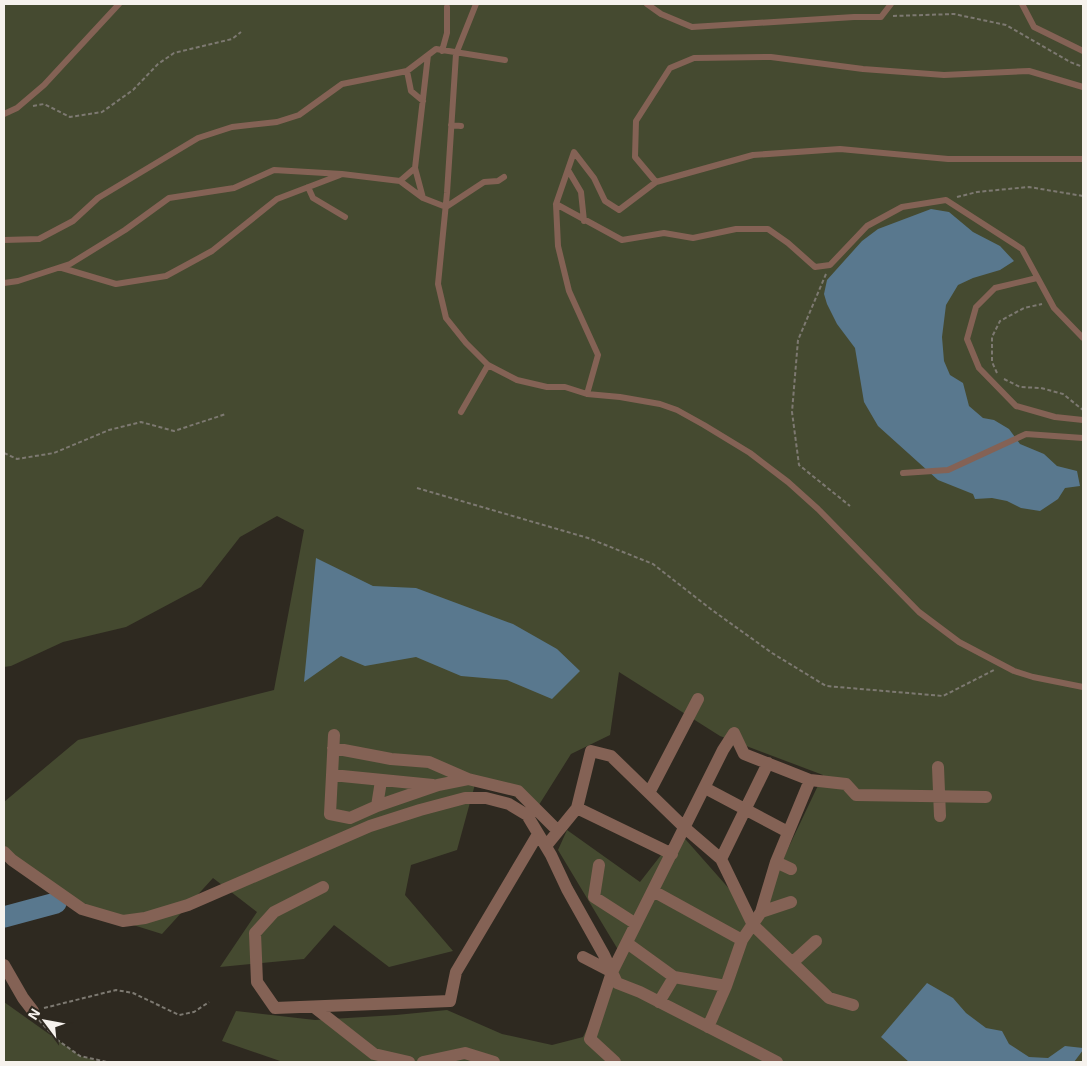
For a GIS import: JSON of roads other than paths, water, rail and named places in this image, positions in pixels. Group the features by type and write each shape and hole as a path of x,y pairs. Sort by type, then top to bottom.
{"street":[{"path":"649,793 698,699"},
{"path":"615,1062 590,1039 612,972 723,750 734,733 744,754 810,780 846,784 856,795 986,798"},
{"path":"334,735 330,814 350,818 377,806 438,785 468,779"},
{"path":"334,748 391,759 429,762 468,779 518,791 558,831"},
{"path":"546,846 577,808 591,751 611,756 684,828 721,860 753,925 829,998 853,1005"},
{"path":"721,860 768,763"},
{"path":"938,767 940,816"},
{"path":"332,775 438,785"},
{"path":"708,1027 726,986 742,940 761,912 776,862 810,780"},
{"path":"377,806 381,781"},
{"path":"705,788 788,832"},
{"path":"4,852 12,860 82,909 123,921 145,918 188,905 370,826 420,810 465,798 486,798 509,804 527,815 546,846 618,983 660,1002 777,1062"},
{"path":"577,808 672,854"},
{"path":"323,887 274,912 255,933 257,982 276,1008 450,1001 456,972 538,834"},
{"path":"776,862 791,869"},
{"path":"599,865 594,897 636,924"},
{"path":"653,891 742,940"},
{"path":"761,912 791,902"},
{"path":"793,962 816,941"},
{"path":"626,944 674,977 726,986"},
{"path":"583,957 612,972"},
{"path":"4,965 23,998 33,1011"},
{"path":"660,1002 674,977"},
{"path":"314,1007 374,1054 409,1062"},
{"path":"424,1062 465,1052 494,1062"}],"lane":[{"path":"4,114 17,108 44,85 119,4"},
{"path":"476,4 456,54 446,206 438,284 446,318 466,343 488,365 517,380 547,387 565,387 587,394 620,397 660,404 677,410 750,453 788,482 919,612 959,642 1003,665 1033,677 1083,687"},
{"path":"647,4 661,14 692,27 881,17 891,4"},
{"path":"1022,4 1034,27 1083,51"},
{"path":"442,51 447,33 446,7"},
{"path":"4,240 39,239 73,222 98,198 198,138 232,127 277,122 299,115 342,84 407,71 436,49 456,54 505,60"},
{"path":"423,198 415,168 428,55"},
{"path":"656,182 635,157 636,121 670,68 694,58 771,57 863,69 944,75 1029,70 1083,87"},
{"path":"407,71 411,91 423,101"},
{"path":"452,125 461,126"},
{"path":"587,394 598,356 569,291 558,246 556,204 574,152 594,178 604,201 619,210 656,182 753,155 840,149 948,159 1083,158"},
{"path":"400,181 415,168"},
{"path":"4,282 18,281 70,264 125,230 170,198 234,188 274,170 342,174 400,181 423,198 446,206"},
{"path":"568,170 581,192 584,220"},
{"path":"61,267 116,284 166,276 212,251 276,199 342,174"},
{"path":"446,206 484,182 498,181 504,177"},
{"path":"308,187 313,198 345,217"},
{"path":"556,204 622,240 664,233 692,238 736,229 768,229 788,243 815,267 830,265 867,226 902,207 946,200 1022,249 1054,308 1083,338"},
{"path":"1037,278 995,288 976,307 967,338 978,368 1016,406 1055,417 1083,420"},
{"path":"461,412 488,365"},
{"path":"903,473 948,470 1026,434 1083,438"}],"water":[{"path":"931,209 949,212 973,232 1000,246 1014,261 1000,270 973,278 958,285 946,305 942,337 944,361 950,375 963,383 969,406 983,418 994,420 1009,429 1020,444 1044,454 1057,466 1077,471 1080,486 1065,488 1058,499 1040,511 1021,508 1007,501 992,498 975,499 973,494 938,480 878,426 864,402 855,348 837,324 827,304 824,294 827,280 862,241 878,229"},
{"path":"316,558 373,586 416,588 513,624 557,649 580,671 552,699 507,680 461,676 416,657 365,666 341,656 304,682"},
{"path":"927,983 953,998 966,1013 986,1028 1002,1031 1009,1044 1029,1057 1048,1058 1065,1046 1083,1048 1083,1050 1074,1062 909,1062 881,1037"}],"waterway":[{"path":"4,917 56,903"}]}
